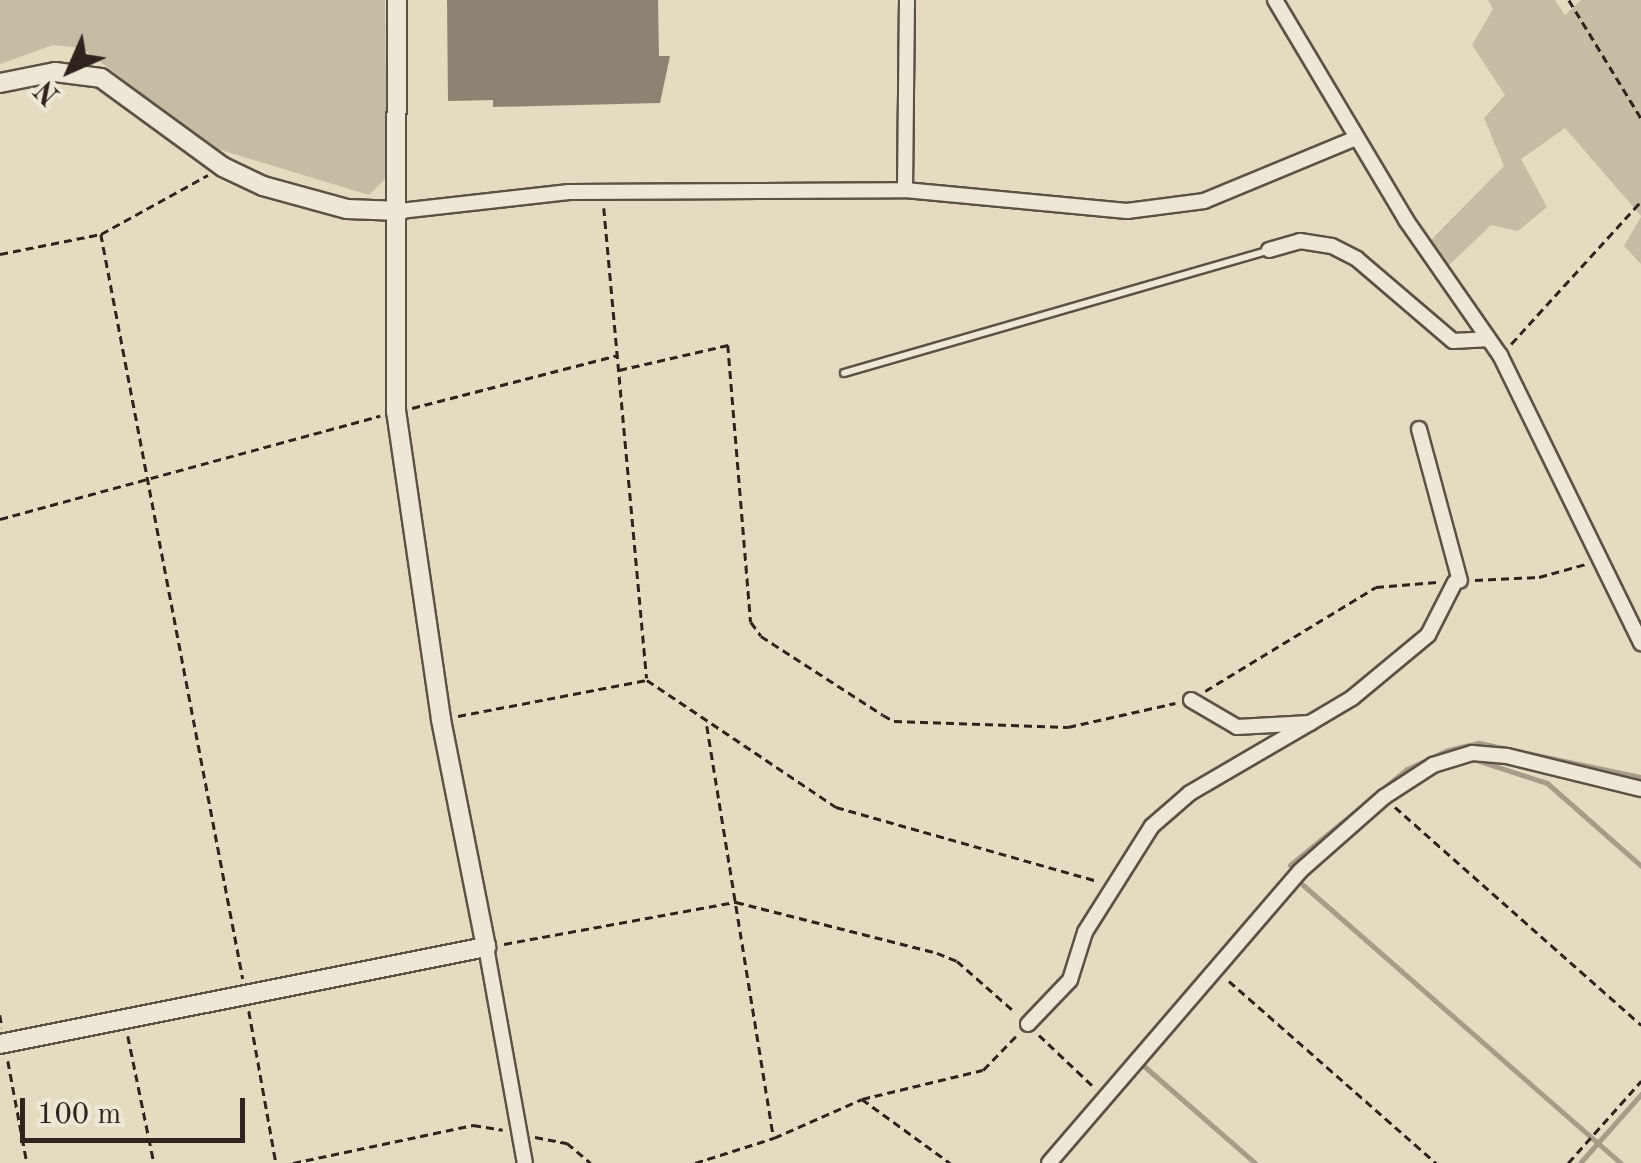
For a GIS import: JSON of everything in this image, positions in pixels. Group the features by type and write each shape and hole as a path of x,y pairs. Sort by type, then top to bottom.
{"street":[{"path":"397,0 400,211 396,412 441,719 525,1163"},
{"path":"905,190 906,0"},
{"path":"1275,0 1356,138 1500,355 1641,643"},
{"path":"0,83 55,72 102,78 223,167 306,201 400,211 602,192 905,190 1127,211 1204,201 1356,138"},
{"path":"1270,250 1300,240 1332,246 1358,260 1453,341 1487,339"},
{"path":"1028,1024 1070,980 1085,932 1113,885 1173,805 1352,698 1428,635 1457,581 1419,429"},
{"path":"1192,700 1237,726 1310,723"},
{"path":"1049,1163 1212,966 1300,871 1384,797 1433,765 1472,752 1641,788"},
{"path":"3,1043 486,947"}],"lane":[{"path":"844,374 1270,250"}],"path":[{"path":"1569,0 1641,118"},
{"path":"0,254 102,234 223,167"},
{"path":"602,192 647,680"},
{"path":"1500,355 1641,200"},
{"path":"102,234 276,1163"},
{"path":"619,370 728,345 751,622 762,636 894,722 1068,727 1192,700 1376,586 1539,577 1600,560"},
{"path":"0,519 618,355"},
{"path":"441,719 647,680 707,724 836,807 1113,885"},
{"path":"707,724 774,1138"},
{"path":"1384,797 1641,1025"},
{"path":"486,947 736,902 957,960 1104,1096"},
{"path":"1212,966 1436,1163"},
{"path":"0,1015 27,1163"},
{"path":"125,1020 154,1163"},
{"path":"695,1163 774,1138 862,1099 984,1070 1028,1024"},
{"path":"1568,1163 1641,1081"},
{"path":"862,1099 950,1163"},
{"path":"293,1163 473,1125 567,1143 591,1163"},
{"path":"352,1152 354,1163"}],"shaded area":[{"path":"0,0 385,0 387,177 369,195 211,147 82,48 53,45 0,64"},
{"path":"1488,0 1555,0 1565,15 1581,0 1641,0 1641,216 1565,128 1521,159 1547,207 1518,231 1491,225 1447,267 1431,240 1504,166 1484,118 1505,95 1472,45 1493,9"},
{"path":"1641,217 1641,264 1624,246"}],"building":[{"path":"447,0 658,0 659,56 670,56 660,103 493,107 493,100 448,101"}],"waterway":[{"path":"1290,865 1407,769 1448,750 1479,743 1641,777"},
{"path":"1470,758 1547,783 1641,866"},
{"path":"1303,885 1621,1163"},
{"path":"1145,1067 1255,1163"},
{"path":"1580,1163 1641,1094"}]}
